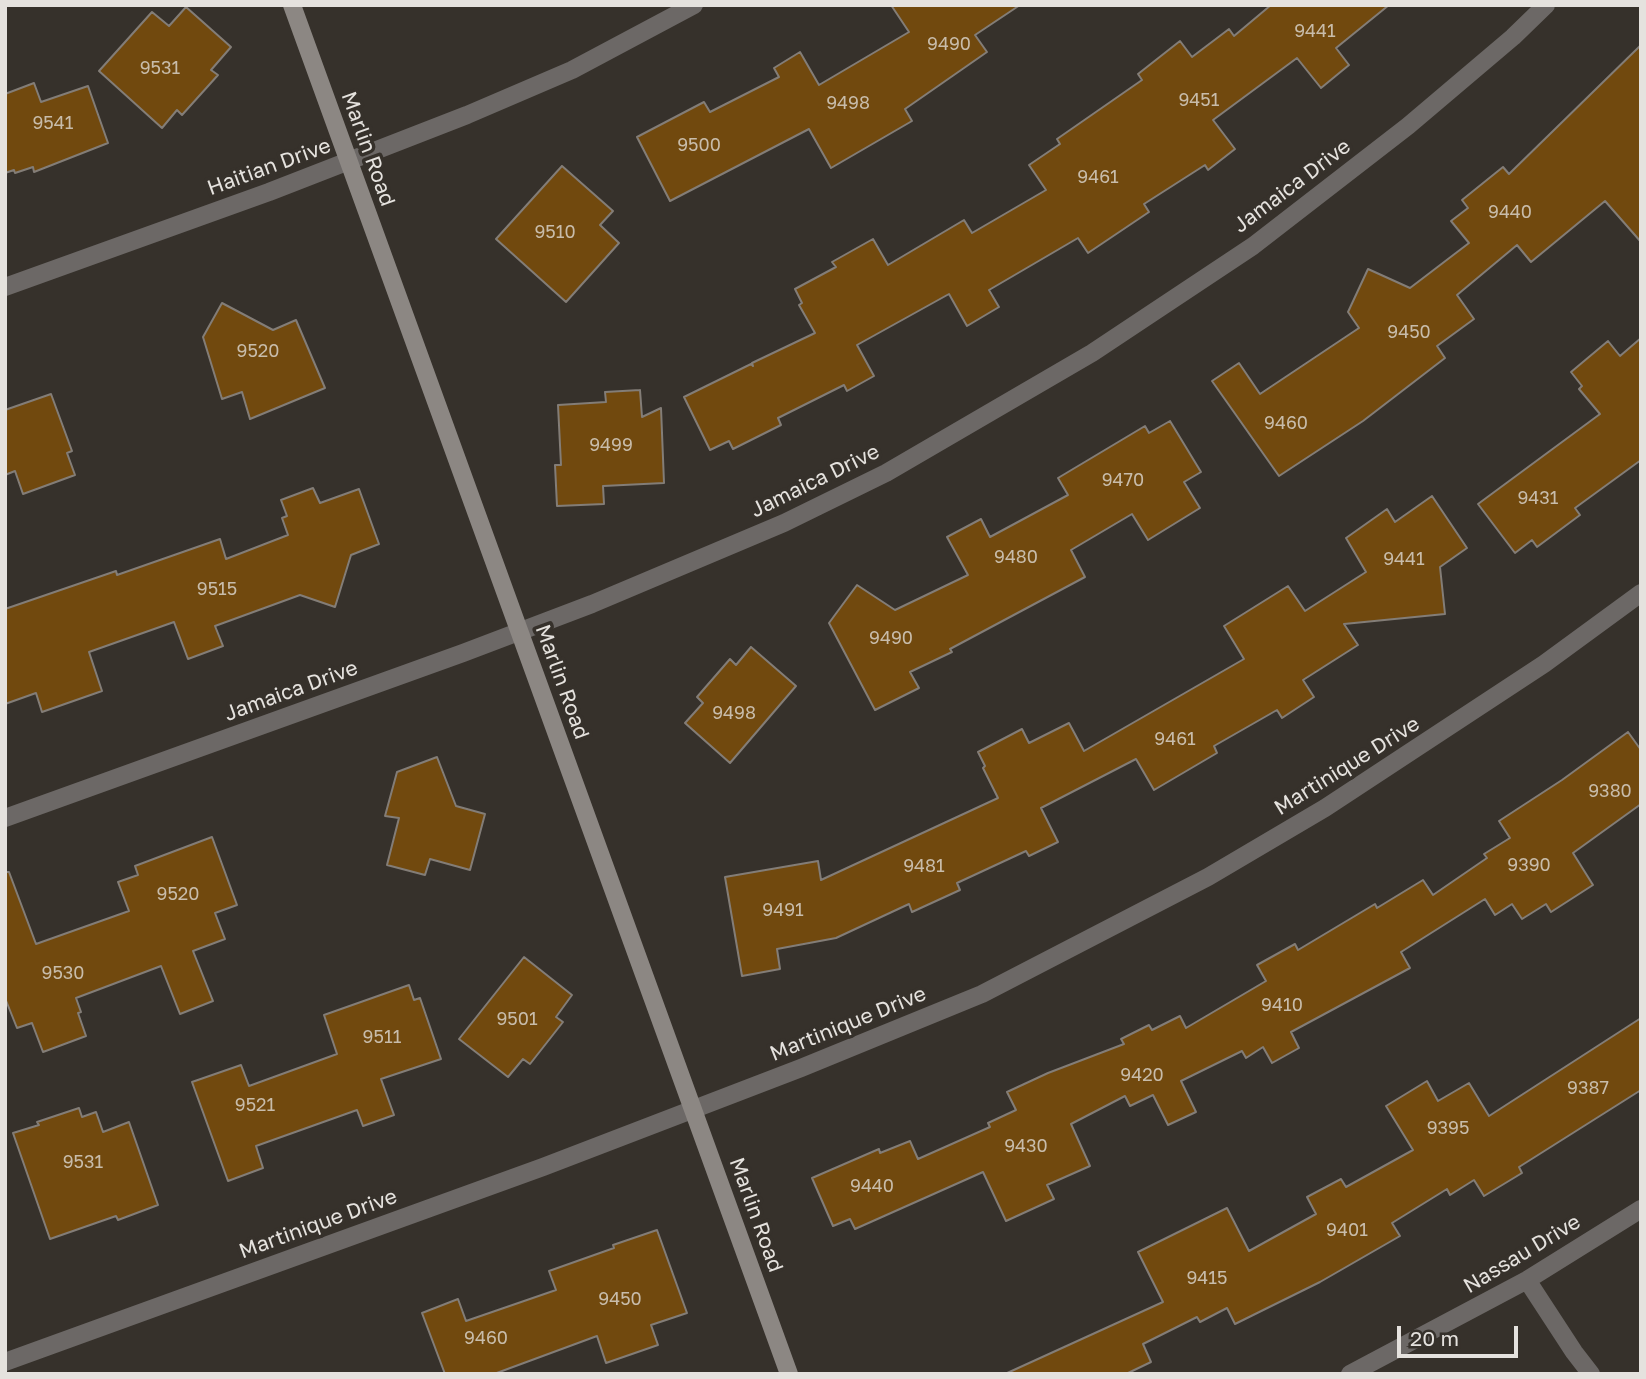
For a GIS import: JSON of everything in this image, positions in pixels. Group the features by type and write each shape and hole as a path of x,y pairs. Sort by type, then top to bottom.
{"street":[{"name":"Marlin Road","path":"292,5 789,1374"},
{"name":"Haitian Drive","path":"5,287 349,162 572,71 694,5"},
{"name":"Jamaica Drive","path":"5,818 520,631 679,568 834,500 943,442 1093,353 1199,284 1306,206 1408,126 1513,37 1546,5"},
{"name":"Martinique Drive","path":"5,1362 543,1167 899,1029 982,994 1197,883 1325,808 1544,664 1641,593"},
{"name":"Nassau Drive","path":"1350,1374 1527,1279 1641,1209"},
{"path":"1527,1279 1591,1374"}],"building":[{"path":"891,5 1020,5 975,35 987,52 905,109 912,121 831,168 809,129 670,201 637,137 704,102 710,112 779,77 774,68 800,52 819,85 909,32"},
{"path":"1271,5 1389,5 1336,48 1349,65 1321,88 1297,58 1213,120 1235,149 1208,170 1205,165 1144,204 1149,212 1088,253 1078,238 989,290 999,307 967,326 949,294 857,345 874,376 847,391 844,385 778,418 781,425 733,449 729,441 710,450 684,397 751,364 753,366 752,363 815,333 799,305 802,303 795,289 836,267 832,262 873,239 888,265 964,220 972,233 1046,190 1029,165 1060,144 1057,139 1142,80 1138,74 1180,41 1192,57 1229,29 1234,36"},
{"path":"186,7 231,47 211,70 218,75 182,115 177,110 162,128 99,71 152,12 169,26"},
{"path":"1641,45 1641,242 1605,201 1531,262 1517,245 1457,295 1474,319 1437,346 1445,358 1363,421 1279,476 1212,381 1239,363 1260,394 1359,328 1348,312 1368,269 1410,288 1469,243 1451,221 1468,208 1462,200 1503,167 1509,174"},
{"path":"34,83 41,102 88,86 108,143 34,172 33,167 5,173 5,94"},
{"path":"562,166 613,211 600,225 619,243 566,302 496,239"},
{"path":"222,303 273,330 296,320 325,388 250,419 242,392 222,399 203,337"},
{"path":"1641,338 1641,460 1575,508 1580,515 1537,547 1532,540 1515,553 1478,504 1600,414 1579,389 1582,386 1571,372 1608,341 1620,356"},
{"path":"640,390 642,417 661,408 664,483 603,486 604,504 557,506 555,465 561,465 558,405 606,402 605,392"},
{"path":"51,394 72,451 67,453 75,475 23,494 15,471 5,475 5,410"},
{"path":"1170,421 1201,472 1184,482 1200,508 1148,540 1132,514 1071,550 1085,577 950,649 952,652 910,672 919,688 875,710 829,623 857,585 895,610 968,575 947,537 981,519 990,537 1068,495 1058,478 1145,426 1149,433"},
{"path":"313,488 320,503 359,489 379,544 351,555 335,607 300,595 215,626 223,646 188,659 174,622 89,652 102,691 42,712 36,693 5,704 5,609 116,571 117,575 220,539 226,559 288,535 282,518 287,516 281,500"},
{"path":"1432,496 1467,548 1440,567 1445,614 1344,624 1358,645 1303,680 1314,697 1282,718 1277,710 1214,746 1217,753 1154,790 1136,759 1041,808 1058,842 1029,856 1026,851 957,883 960,890 912,912 909,904 836,938 777,949 780,969 742,976 725,877 818,861 821,880 998,798 978,752 1022,729 1029,743 1069,723 1084,751 1244,659 1224,626 1288,586 1305,611 1366,572 1346,538 1387,509 1395,522"},
{"path":"751,647 796,686 730,763 685,723 703,703 697,697 730,659 736,665"},
{"path":"1628,732 1641,750 1641,804 1573,853 1593,885 1551,912 1546,904 1522,919 1512,904 1495,915 1485,899 1401,952 1410,968 1291,1032 1299,1048 1272,1063 1263,1047 1246,1058 1242,1051 1181,1081 1196,1112 1168,1125 1153,1095 1130,1106 1125,1096 1071,1124 1090,1166 1047,1185 1054,1199 1006,1221 983,1172 855,1229 850,1219 833,1226 812,1178 879,1149 880,1153 910,1141 918,1159 990,1127 988,1123 1016,1110 1007,1092 1124,1044 1121,1039 1149,1025 1152,1030 1180,1016 1186,1028 1266,981 1257,965 1295,944 1298,950 1375,904 1377,908 1423,880 1433,895 1487,858 1484,854 1510,838 1499,821"},
{"path":"437,757 456,806 485,814 470,870 430,859 425,875 387,865 399,818 385,816 397,772"},
{"path":"212,837 237,905 215,913 225,939 193,951 213,1001 180,1014 161,966 76,998 86,1036 43,1052 32,1023 17,1028 5,998 5,872 9,872 36,944 129,911 118,882 138,875 135,866"},
{"path":"524,957 572,995 556,1017 563,1022 530,1064 523,1059 508,1077 459,1039"},
{"path":"409,985 414,1000 420,998 441,1059 381,1079 394,1115 363,1126 357,1110 256,1146 263,1168 228,1181 192,1082 241,1065 249,1086 337,1054 324,1015"},
{"path":"1641,1018 1641,1090 1519,1167 1522,1173 1484,1196 1474,1180 1450,1195 1447,1189 1392,1223 1400,1236 1320,1282 1235,1324 1227,1308 1200,1322 1197,1317 1143,1344 1151,1362 1126,1374 1005,1374 1163,1302 1138,1252 1227,1208 1249,1251 1316,1214 1307,1197 1341,1179 1346,1187 1413,1150 1386,1106 1427,1081 1438,1101 1469,1083 1489,1116"},
{"path":"79,1108 82,1117 96,1112 103,1132 129,1122 158,1205 118,1220 116,1216 50,1239 13,1133"},
{"path":"657,1230 687,1313 651,1325 658,1345 606,1363 597,1336 494,1374 445,1374 422,1313 458,1299 466,1321 556,1290 549,1271"}]}
